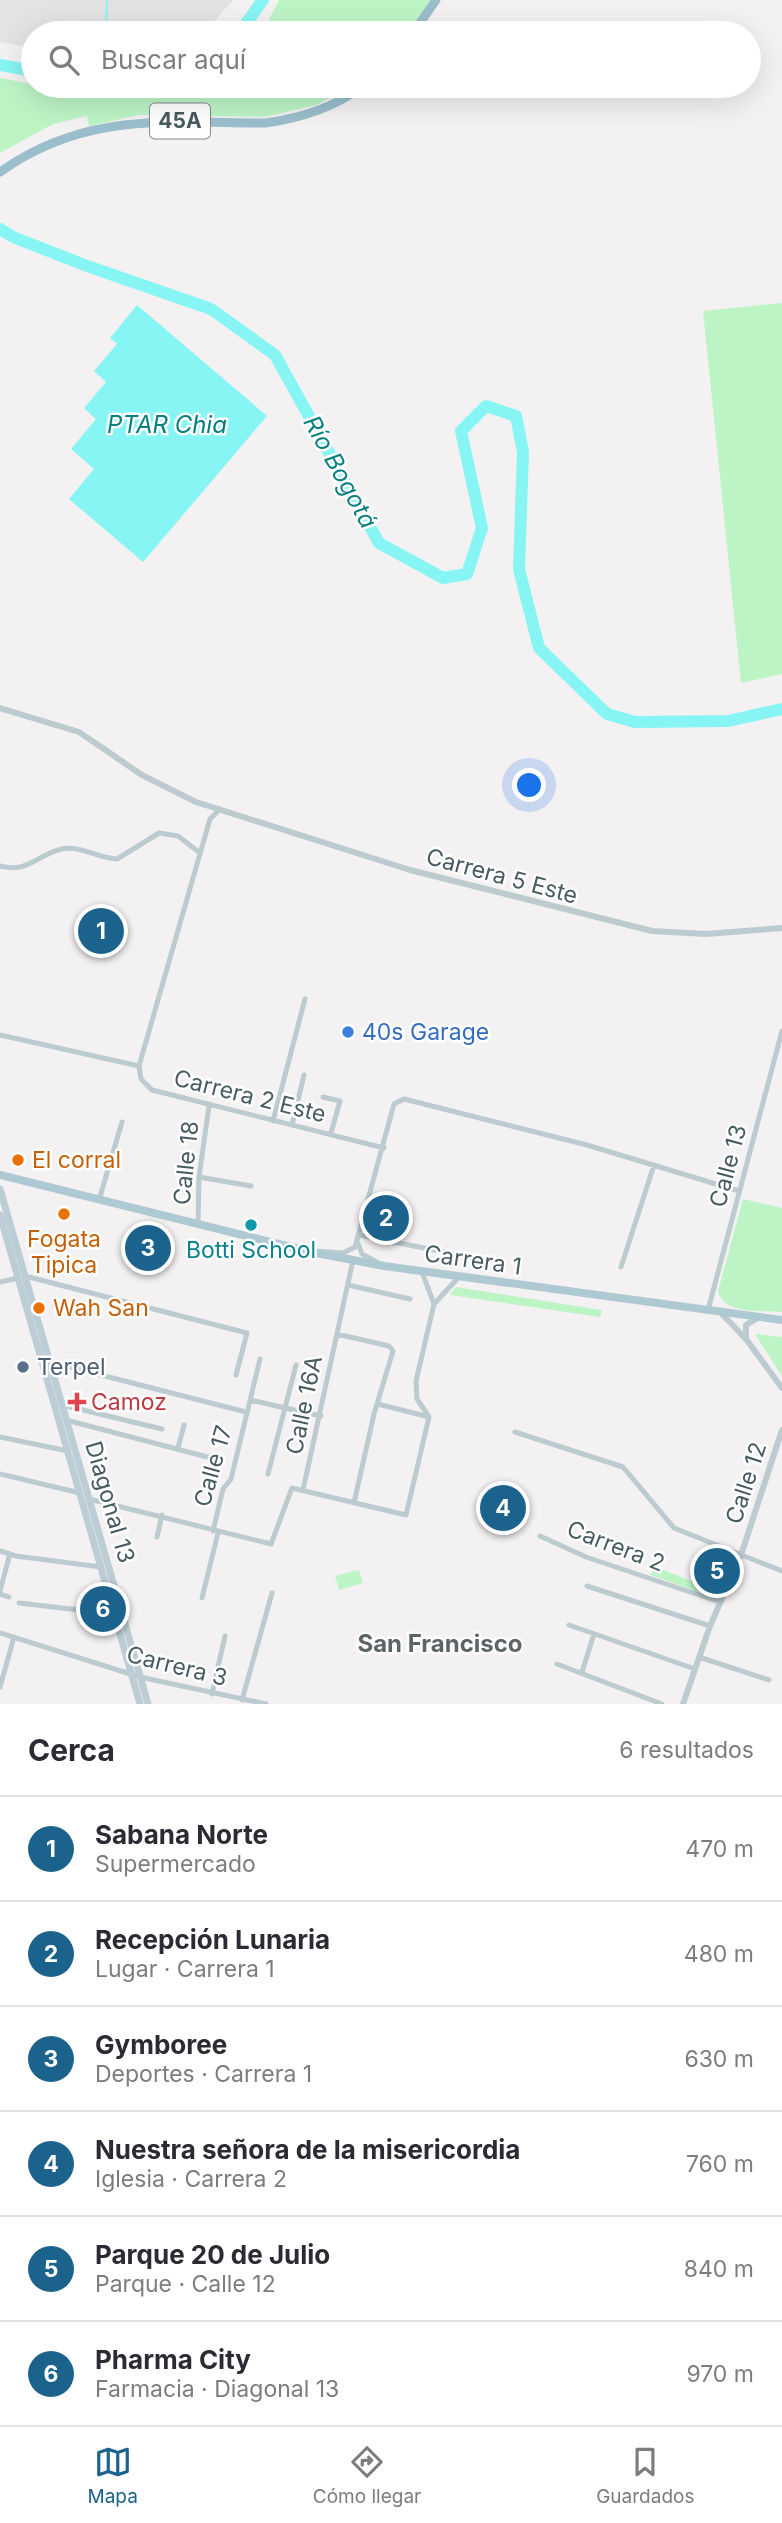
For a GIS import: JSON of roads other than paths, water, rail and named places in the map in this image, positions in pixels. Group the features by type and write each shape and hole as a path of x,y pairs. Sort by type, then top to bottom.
{"highway":[{"path":"421,21 436,0"},
{"name":"45A","path":"0,172 42,147 92,129 141,121 239,123 286,120 343,98"}],"main road":[{"name":"Carrera 1","path":"0,1175 311,1252 384,1266 782,1320"},
{"name":"Diagonal 13","path":"0,1189 68,1451 114,1614 148,1704"},
{"name":"Diagonal 13","path":"0,1215 50,1363 89,1499 136,1676 140,1704"}],"street":[{"name":"Carrera 5 Este","path":"0,708 79,732 135,771 204,805 410,870 634,927 706,934 782,928"},
{"path":"204,805 210,819"},
{"path":"0,1035 139,1066 210,819 220,809"},
{"path":"0,866 12,869 24,867 65,848 117,859 128,855 148,837 164,833 178,836 200,853"},
{"path":"273,1121 305,999"},
{"name":"Calle 13","path":"708,1310 782,1031"},
{"name":"Carrera 2 Este","path":"139,1066 141,1079 152,1090 384,1148"},
{"path":"292,1125 304,1075"},
{"path":"323,1097 340,1101 331,1133"},
{"path":"311,1252 346,1252 358,1238 394,1104 398,1100 587,1145 739,1191"},
{"name":"Calle 18","path":"198,1224 199,1177 209,1106"},
{"path":"99,1200 122,1122"},
{"path":"621,1267 654,1165"},
{"path":"199,1177 251,1186"},
{"path":"358,1238 469,1257"},
{"path":"358,1238 362,1254 376,1259 384,1266"},
{"name":"Calle 16A","path":"216,1532 274,1542 289,1490 303,1490 353,1260"},
{"path":"422,1272 434,1304"},
{"path":"0,1282 22,1277 247,1333 236,1375"},
{"path":"429,1417 418,1402 415,1388 434,1304 459,1277"},
{"path":"348,1285 410,1299"},
{"path":"721,1312 746,1339 782,1388"},
{"path":"746,1339 746,1325 759,1317"},
{"path":"337,1334 393,1349 354,1503"},
{"name":"Calle 17","path":"202,1598 223,1489 231,1479 260,1359"},
{"path":"50,1363 246,1412"},
{"path":"268,1474 296,1365"},
{"path":"250,1400 321,1416"},
{"path":"378,1404 429,1417"},
{"path":"62,1405 162,1429"},
{"path":"303,1490 400,1516 405,1515 429,1417"},
{"path":"66,1420 215,1459"},
{"path":"178,1448 184,1424"},
{"name":"Calle 12","path":"683,1704 709,1626 741,1555 782,1430"},
{"path":"515,1432 623,1466 671,1525 777,1571"},
{"path":"0,1437 68,1451"},
{"path":"0,1474 80,1493"},
{"path":"89,1499 162,1515 216,1532"},
{"path":"158,1537 162,1515"},
{"name":"Carrera 2","path":"540,1536 586,1557 720,1602"},
{"path":"0,1551 16,1556 101,1567"},
{"path":"9,1557 0,1593 9,1597"},
{"name":"Carrera 2","path":"587,1586 709,1626"},
{"path":"242,1700 272,1593"},
{"path":"19,1603 114,1614"},
{"path":"569,1625 695,1669"},
{"name":"Carrera 3","path":"0,1633 136,1676 266,1704"},
{"path":"582,1672 594,1634"},
{"path":"212,1694 225,1636"},
{"path":"0,1687 14,1637"},
{"path":"699,1657 769,1680"},
{"path":"557,1664 662,1704"}],"water":[{"name":"PTAR Chia","path":"137,305 267,416 143,562 69,499 94,469 71,449 96,419 84,408 106,382 94,371 117,344 110,338"}],"waterway":[{"path":"106,21 107,0"},
{"name":"Río Bogotá","path":"248,21 263,0"},
{"name":"Río Bogotá","path":"0,65 21,69"},
{"name":"Río Bogotá","path":"0,229 13,237 87,266 211,309 275,355 379,543 443,578 467,574 482,528 461,431 486,406 516,416 523,452 519,569 539,648 607,714 635,722 728,721 782,709"}],"place":[{"name":"Sabana Norte","path":"101,931"},
{"name":"40s Garage","path":"348,1032"},
{"name":"El corral","path":"18,1160"},
{"name":"Fogata Tipica","path":"64,1214"},
{"name":"Recepción Lunaria","path":"386,1218"},
{"name":"Botti School","path":"251,1225"},
{"name":"Gymboree","path":"148,1248"},
{"name":"Wah San","path":"39,1308"},
{"name":"Terpel","path":"23,1367"},
{"name":"Camoz","path":"77,1402"},
{"name":"Nuestra señora de la misericordia","path":"503,1508"},
{"name":"Parque 20 de Julio","path":"717,1571"},
{"name":"Pharma City","path":"103,1609"}],"district":[{"name":"San Francisco","path":"440,1644"}]}
